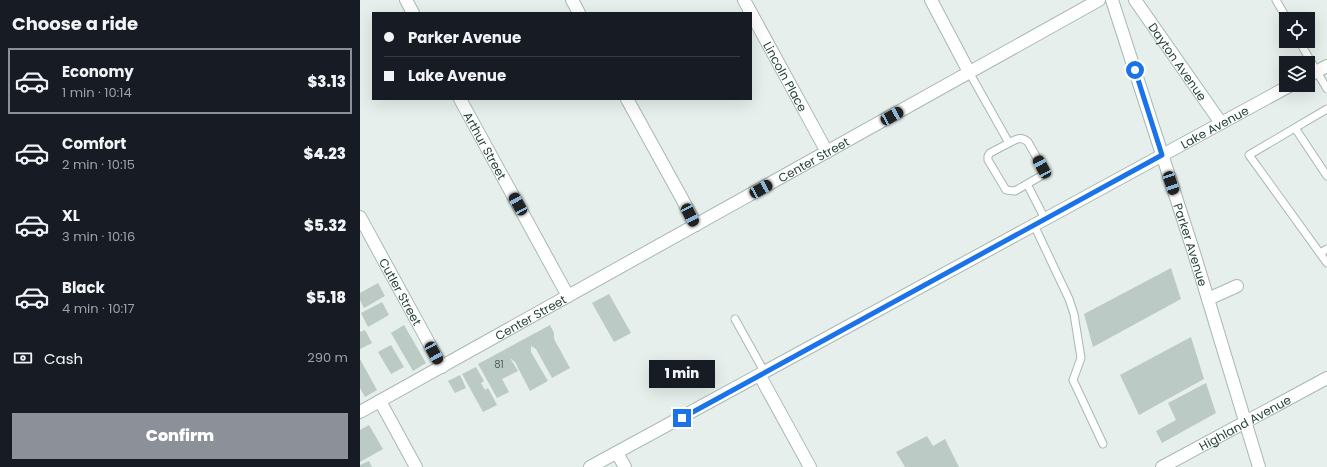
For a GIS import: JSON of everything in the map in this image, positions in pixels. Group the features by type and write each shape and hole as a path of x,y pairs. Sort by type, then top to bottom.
{"street":[{"path":"406,0 412,12"},
{"path":"572,0 578,12"},
{"name":"Lincoln Place","path":"744,0 751,12"},
{"path":"931,0 969,72"},
{"name":"Center Street","path":"360,412 1099,0"},
{"name":"Parker Avenue","path":"1112,0 1208,298 1259,467"},
{"name":"Dayton Avenue","path":"1135,0 1221,123"},
{"name":"Lincoln Place","path":"752,15 827,152"},
{"name":"Lake Avenue","path":"590,467 1279,92"},
{"name":"Arthur Street","path":"461,100 568,296"},
{"path":"628,100 696,225"},
{"name":"Cutler Street","path":"360,217 442,367"},
{"path":"1208,298 1237,286"},
{"path":"762,374 810,467"},
{"name":"Highland Avenue","path":"1162,467 1327,378"},
{"path":"380,401 416,467"},
{"path":"617,453 625,467"}],"lane":[{"path":"1276,0 1283,12"},
{"path":"1303,48 1327,89"},
{"path":"969,72 1008,143"},
{"path":"1327,109 1249,155 1327,263"},
{"path":"1294,128 1327,176"},
{"path":"1019,138 1026,140 1043,170 1041,176 1027,184 1015,191 1006,190 988,160 990,153 1019,138"},
{"path":"1027,184 1046,219"},
{"path":"1034,225 1069,299 1074,314 1081,358 1073,380 1103,444"},
{"path":"1320,253 1327,249"},
{"path":"735,319 762,374"}],"building":[{"path":"1171,268 1181,299 1093,347 1084,314"},
{"path":"378,283 385,296 364,308 360,300 360,293"},
{"path":"609,294 631,333 614,342 592,303"},
{"path":"382,302 389,315 368,327 361,313"},
{"path":"404,325 426,363 413,371 391,333"},
{"path":"550,325 554,333 554,339 570,368 552,378 536,349 531,346 531,352 548,381 530,391 515,362 510,358 518,371 502,379 509,392 497,398 478,364"},
{"path":"365,330 372,343 360,349 360,332"},
{"path":"1191,337 1204,379 1139,415 1120,375"},
{"path":"391,345 404,367 391,374 378,352"},
{"path":"360,359 377,390 365,397 360,388"},
{"path":"476,367 484,381 481,383 485,390 488,388 497,405 483,412 462,374"},
{"path":"460,375 466,388 455,393 448,381"},
{"path":"1206,383 1216,413 1162,443 1156,431 1176,420 1168,403"},
{"path":"369,425 383,449 360,462 360,430"},
{"path":"927,436 933,446 945,439 959,467 905,467 896,452"},
{"path":"369,461 372,467 360,467 360,465"}],"route":[{"path":"682,418 1162,155 1135,70"}]}
